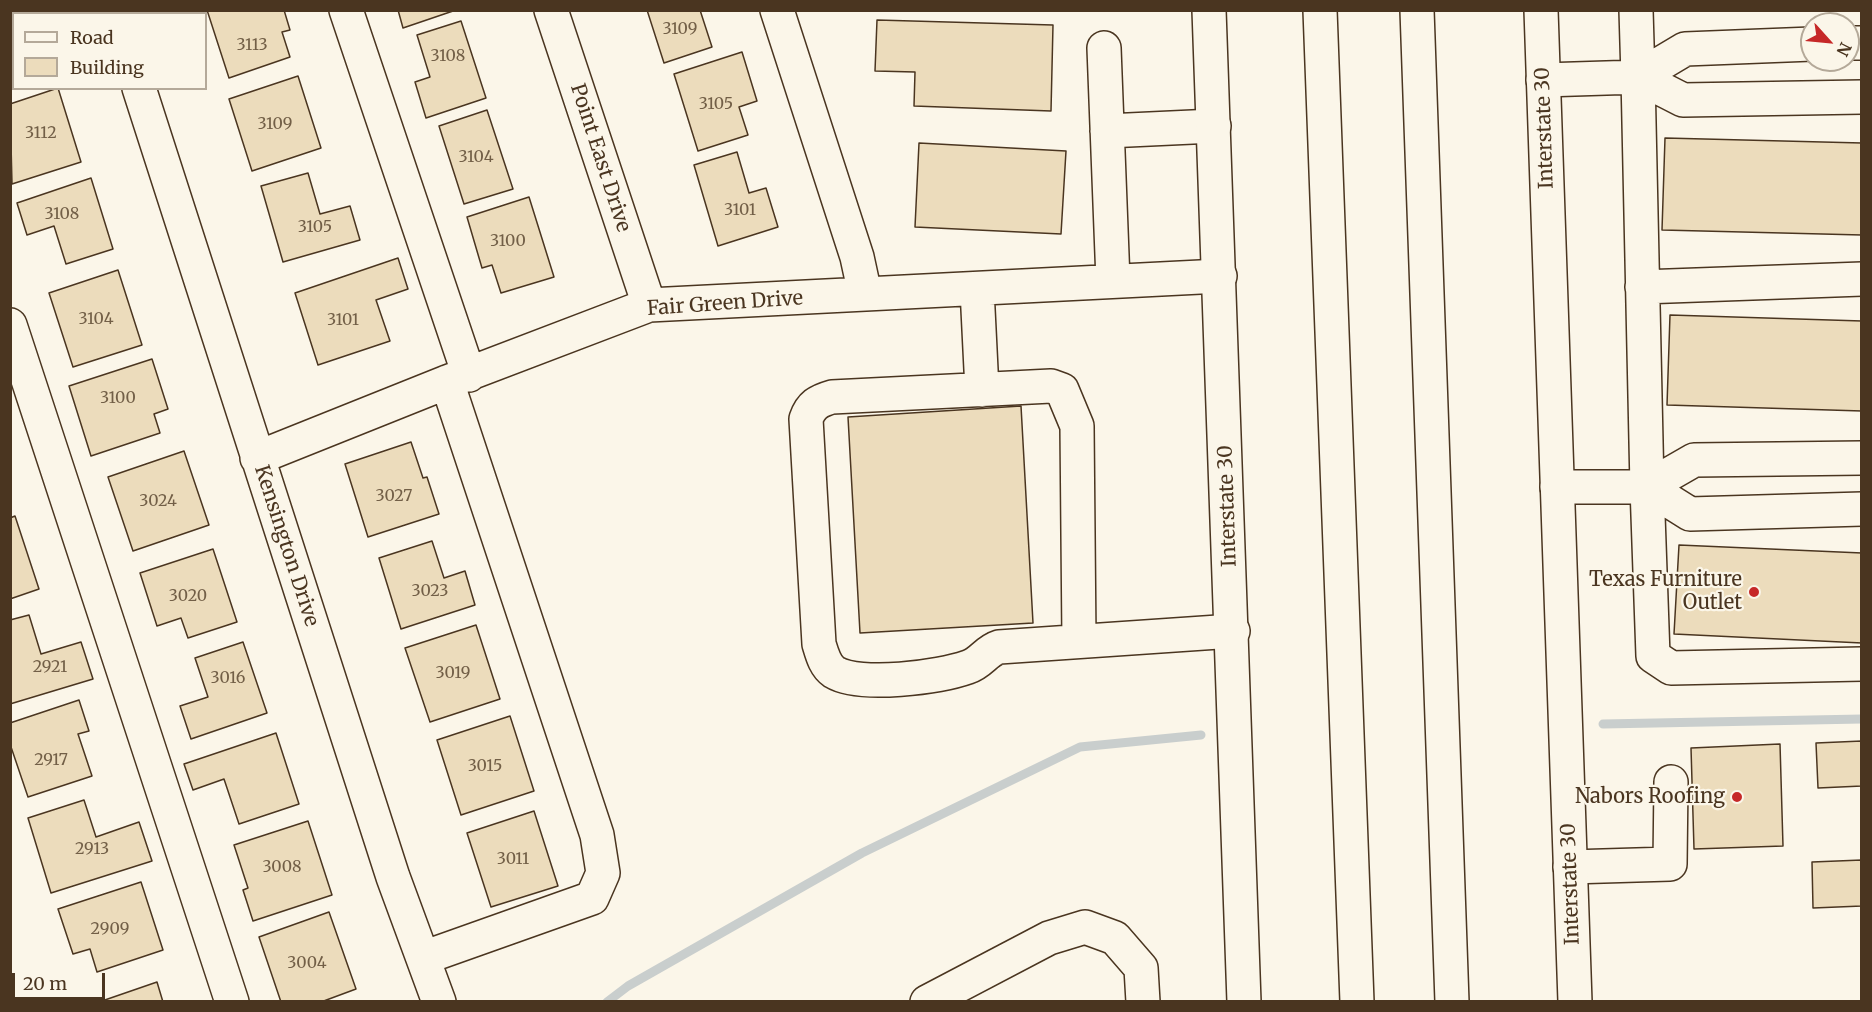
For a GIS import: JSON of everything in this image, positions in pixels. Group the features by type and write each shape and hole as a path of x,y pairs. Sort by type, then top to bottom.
{"main road":[{"path":"346,10 597,835 603,873 592,898 423,958"},
{"name":"Point East Drive","path":"551,10 650,305"},
{"path":"777,10 857,256 865,294"},
{"name":"Interstate 30","path":"1209,10 1245,1002"},
{"path":"1320,10 1357,1002"},
{"path":"1417,10 1452,1002"},
{"name":"Interstate 30","path":"1541,10 1575,1002"},
{"path":"1636,10 1653,656 1671,668 1862,664"},
{"path":"1543,80 1638,77 1686,49 1800,44"},
{"path":"1104,48 1113,281"},
{"path":"1638,77 1683,100 1862,97"},
{"name":"Kensington Drive","path":"140,90 393,877 439,1002"},
{"path":"1107,131 1214,126"},
{"name":"Fair Green Drive","path":"257,458 650,305 1220,276"},
{"path":"1642,287 1862,279"},
{"path":"977,289 982,390"},
{"path":"10,325 232,1002"},
{"path":"1078,641 1077,426 1068,399 1062,390 1051,386 832,397 819,401 810,408 806,419 819,644 824,661 834,672 854,679 888,680 970,667 989,650 999,647 1233,631"},
{"path":"1647,488 1694,460 1862,458"},
{"path":"1557,487 1647,488 1690,514 1862,509"},
{"path":"1570,867 1670,864 1671,782"},
{"path":"927,1002 1049,938 1085,927 1115,938 1141,968 1143,1002"}],"building":[{"path":"10,10 37,10 38,12 12,12 12,79 10,79"},
{"path":"207,10 284,10 290,30 282,32 290,57 229,78"},
{"path":"398,10 456,10 403,28"},
{"path":"647,10 700,10 712,47 664,63"},
{"path":"877,20 1053,25 1051,111 914,106 915,72 875,71"},
{"path":"461,21 486,98 426,118 415,82 430,77 417,35"},
{"path":"742,52 757,101 739,107 748,135 698,151 674,74"},
{"path":"298,76 321,148 252,171 229,99"},
{"path":"52,90 59,90 81,162 12,184 10,104"},
{"path":"487,110 513,189 464,204 439,126"},
{"path":"1665,138 1862,143 1862,235 1662,230"},
{"path":"919,143 1066,151 1061,234 915,227"},
{"path":"737,152 749,193 766,188 778,227 718,246 694,165"},
{"path":"308,173 320,214 350,206 360,240 283,262 261,186"},
{"path":"91,178 113,249 66,264 54,226 27,235 17,203"},
{"path":"529,197 554,277 501,293 492,265 482,268 467,217"},
{"path":"398,258 408,289 376,300 390,341 318,365 295,293"},
{"path":"118,270 142,345 73,367 49,293"},
{"path":"1670,315 1862,321 1862,411 1667,405"},
{"path":"152,359 168,409 154,414 160,433 91,456 69,386"},
{"path":"1021,406 1033,623 860,633 848,417"},
{"path":"411,442 423,478 427,477 439,514 368,537 345,464"},
{"path":"184,451 209,525 133,551 108,477"},
{"path":"15,516 39,589 10,599 10,518"},
{"path":"432,541 444,578 465,571 475,605 401,629 379,558"},
{"path":"1679,545 1862,553 1862,643 1674,634"},
{"path":"213,549 237,622 188,638 181,618 157,626 140,573"},
{"path":"29,615 41,654 81,642 93,679 10,704 10,620"},
{"path":"476,625 500,699 430,722 405,648"},
{"path":"243,642 267,713 191,739 180,706 208,697 195,658"},
{"path":"79,700 89,731 78,734 92,776 28,797 10,744 10,723"},
{"path":"510,716 534,791 461,815 437,740"},
{"path":"276,733 299,804 239,824 224,779 193,790 184,764"},
{"path":"1862,741 1862,786 1818,788 1816,743"},
{"name":"Nabors Roofing","path":"1780,744 1783,846 1694,849 1691,748"},
{"path":"84,800 96,837 139,822 152,861 51,893 28,818"},
{"path":"534,811 558,886 491,907 467,833"},
{"path":"308,821 332,895 253,921 243,890 248,888 234,845"},
{"path":"1862,860 1862,906 1813,908 1812,862"},
{"path":"141,882 163,950 97,972 90,949 73,954 58,909"},
{"path":"329,912 356,989 321,1002 281,1002 259,937"},
{"path":"157,982 163,1002 99,1002"}],"waterway":[{"path":"1603,724 1862,719"},
{"path":"607,1002 628,986 862,853 1080,747 1201,735"}],"place":[{"name":"Texas Furniture Outlet","path":"1754,592"},
{"name":"Nabors Roofing","path":"1737,797"}]}
